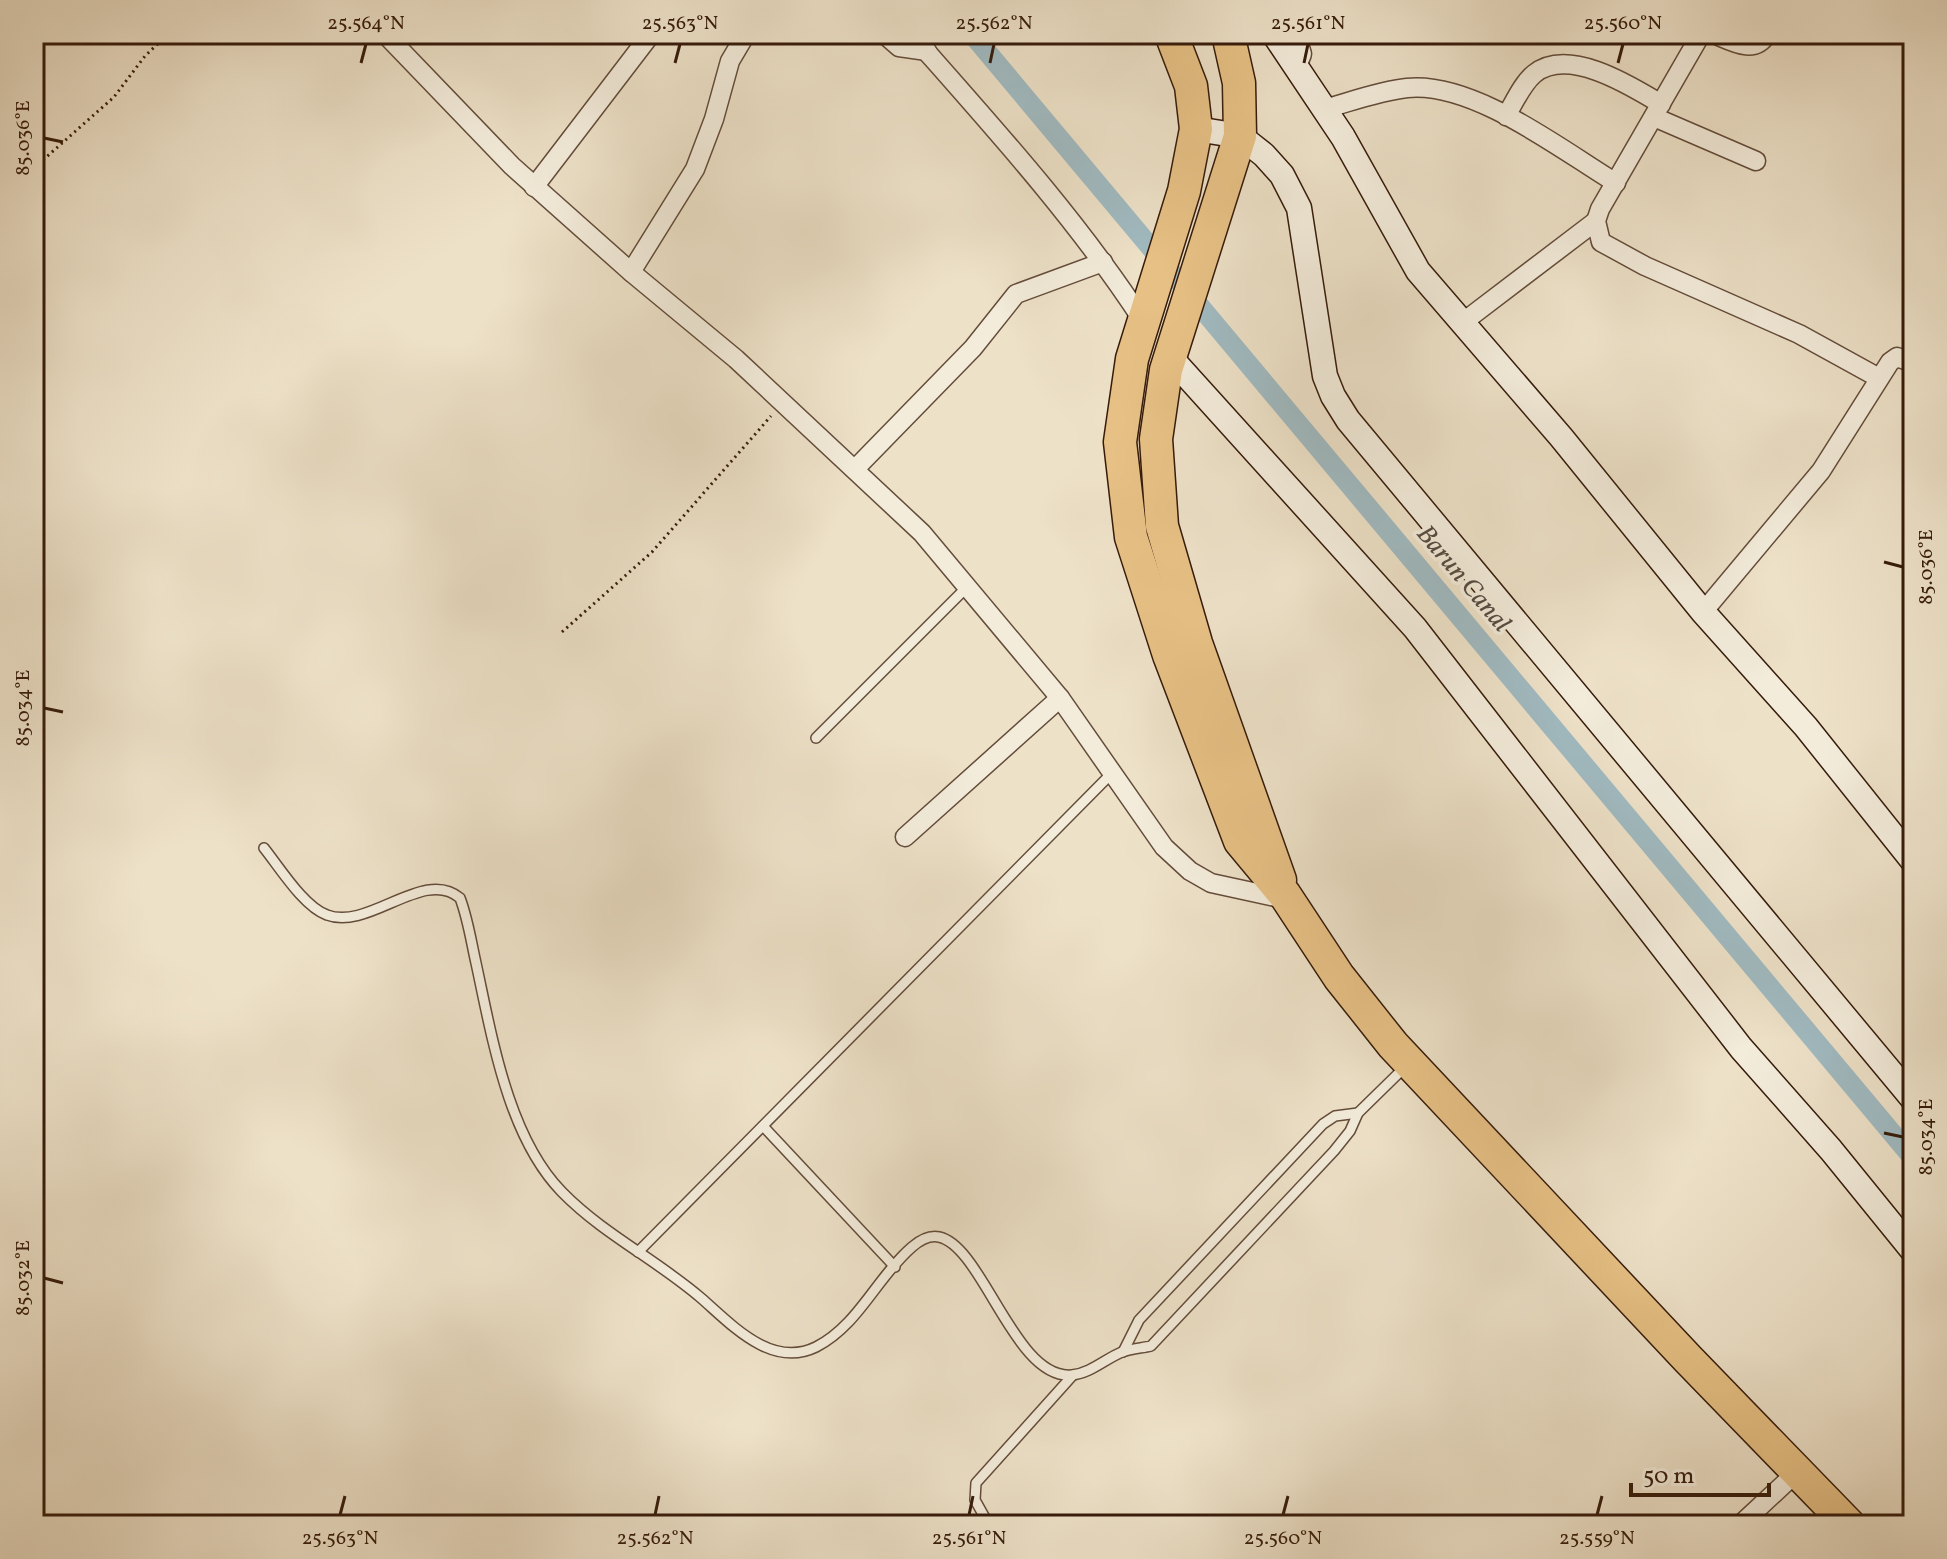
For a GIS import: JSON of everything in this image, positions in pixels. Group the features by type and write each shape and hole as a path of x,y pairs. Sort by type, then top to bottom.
{"highway":[{"path":"1171,34 1191,86 1196,129 1184,191 1132,359 1120,442 1131,537 1169,655 1240,841 1287,897 1339,977 1410,1062 1688,1359 1849,1525"},
{"path":"1228,34 1239,83 1240,136 1174,344 1156,439 1162,526 1196,643 1287,897"}],"main road":[{"path":"1274,34 1343,137 1418,271 1561,437 1703,612 1806,727 1913,861"},
{"path":"1196,129 1240,136 1264,155 1282,175 1299,208 1325,376 1348,420 1913,1099"},
{"path":"1174,344 1415,628 1741,1048 1831,1150 1913,1251"}],"street":[{"path":"385,34 534,187 736,359 922,533 1060,698 1164,847 1190,871 1211,883 1287,897"},
{"path":"534,187 651,34"},
{"path":"631,272 695,169 714,119 730,61 746,34"},
{"path":"884,34 899,47 927,51"},
{"path":"911,34 1146,310"},
{"path":"1296,34 1302,54 1296,69"},
{"path":"1462,323 1596,221 1701,34"},
{"path":"1714,34 1755,46 1762,43 1767,34"},
{"path":"1506,116 1529,78 1547,67 1601,72 1658,110 1756,161"},
{"path":"1324,109 1407,88 1427,88 1471,98 1616,183"},
{"path":"1596,221 1601,242 1610,249 1769,319 1879,378"},
{"path":"855,469 973,348 1016,294 1103,262"},
{"path":"1703,612 1821,471 1890,362 1897,357 1913,363"},
{"path":"905,837 1060,698"},
{"path":"1740,1525 1798,1471"}],"lane":[{"path":"816,738 968,586"},
{"path":"638,1252 1112,773"},
{"path":"264,848 312,907 327,916 356,916 426,890 452,891 460,898 502,1071 524,1140 534,1157 559,1189 603,1228 680,1281 758,1345 778,1352 799,1352 815,1347 834,1335 911,1248 923,1239 935,1236 955,1245 1040,1365 1057,1374 1073,1375 1123,1352 1151,1346 1334,1151 1350,1131 1358,1113 1410,1062"},
{"path":"1123,1352 1132,1330 1154,1303 1323,1124 1335,1116 1358,1113"},
{"path":"763,1126 895,1267"},
{"path":"989,1525 975,1500 976,1483 1073,1375"}],"path":[{"path":"34,168 114,97 145,56 168,34"},
{"path":"562,632 652,552 783,402"}],"waterway":[{"name":"Barun Canal","path":"972,34 1913,1158"}]}
